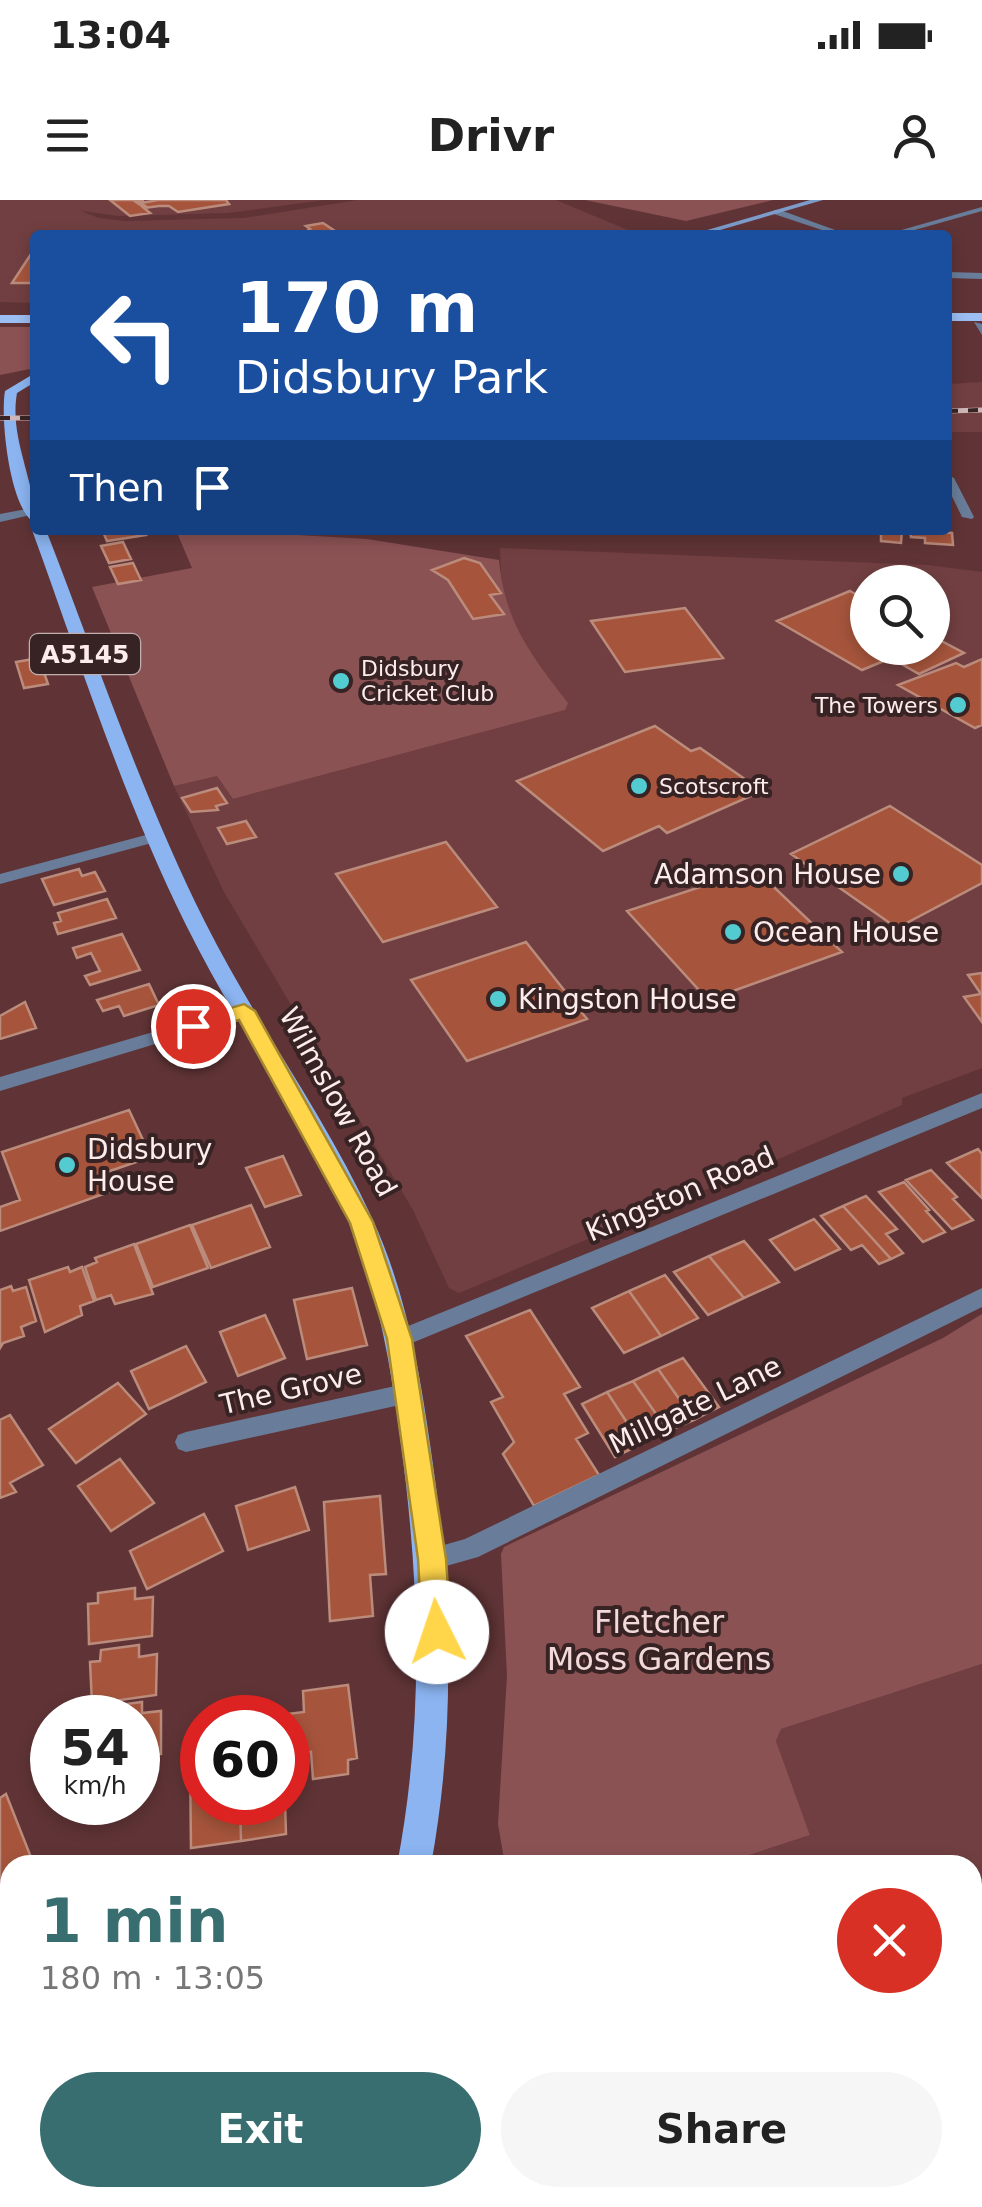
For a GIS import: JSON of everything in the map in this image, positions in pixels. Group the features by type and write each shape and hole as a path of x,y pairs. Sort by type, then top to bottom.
{"highway":[{"path":"0,310 30,310"},
{"path":"0,318 30,319"},
{"path":"952,320 981,324"}],"main road":[{"path":"712,230 819,200"},
{"path":"30,377 4,385 8,468 30,507"},
{"name":"Wilmslow Road","path":"41,535 157,837 194,920 354,1205 384,1285 408,1393 432,1559 437,1632 434,1735 416,1855"}],"street":[{"path":"969,204 982,209"},
{"path":"906,230 982,209"},
{"path":"777,212 830,230"},
{"path":"952,275 982,276"},
{"path":"952,484 975,518"},
{"path":"0,518 30,514"},
{"path":"0,878 157,837"},
{"path":"0,1084 244,1011"},
{"name":"Kingston Road","path":"399,1339 982,1100"},
{"name":"Millgate Lane","path":"432,1559 469,1548 982,1297"},
{"name":"The Grove","path":"186,1442 408,1393"}],"shaded area":[{"path":"0,200 324,200 228,213 119,216 81,211 125,221 244,218 358,200 556,200 628,230 30,230 30,303 0,302"},
{"path":"982,382 982,432 952,432 952,384"},
{"path":"500,548 927,565 850,565 850,665 950,665 950,568 982,572 982,1068 902,1098 902,1105 459,1293 449,1288 413,1210 224,892 174,786 217,775 233,799 565,710 512,623 502,598"},
{"path":"982,1664 982,1855 749,1855 810,1835 776,1741 781,1729"}],"green space":[{"path":"585,200 773,200 686,221"},
{"path":"0,327 30,327 30,369 0,375"},
{"name":"Didsbury Cricket Club","path":"178,535 367,539 499,560 507,602 522,637 568,703 565,710 233,799 217,776 174,786 92,587 192,568"},
{"name":"Fletcher Moss Gardens","path":"982,1314 982,1664 781,1729 776,1741 810,1835 749,1855 503,1855 498,1824 507,1676 501,1554 504,1547 943,1338"}],"building":[{"path":"110,200 144,200 136,202 142,206 141,203 158,200 226,200 229,204 178,212 169,206 159,206 144,208 150,213 130,216"},
{"path":"323,223 334,230 308,230 306,226"},
{"path":"30,256 30,283 12,283"},
{"path":"952,533 953,545 925,543 925,538 911,537"},
{"path":"104,535 146,535 107,541"},
{"path":"881,535 902,535 901,543 881,541"},
{"path":"123,542 131,559 109,563 101,546"},
{"path":"464,558 480,563 501,593 490,595 504,614 473,619 448,580 432,570"},
{"path":"133,563 141,580 118,584 110,567"},
{"path":"850,591 850,663 777,621"},
{"path":"685,608 723,658 625,672 591,621"},
{"path":"950,646 964,653 950,660"},
{"path":"39,658 48,684 24,688 16,662"},
{"name":"The Towers","path":"982,659 982,725 975,728 898,685 956,663 964,667"},
{"path":"903,665 938,665 919,674"},
{"name":"Scotscroft","path":"655,726 691,751 700,748 762,791 667,833 659,826 603,851 517,781"},
{"path":"217,788 227,803 216,806 218,810 191,812 182,798"},
{"name":"Adamson House","path":"890,806 982,865 982,883 897,928 791,854"},
{"path":"246,821 256,837 227,844 218,828"},
{"path":"446,842 497,907 383,942 336,874"},
{"path":"79,869 82,876 95,872 105,891 54,905 42,879"},
{"name":"Ocean House","path":"755,869 842,952 708,1000 627,911"},
{"path":"107,899 116,918 58,934 54,923 61,921 58,913"},
{"path":"122,934 140,970 90,985 85,976 100,971 91,953 77,958 73,948"},
{"name":"Kingston House","path":"526,942 587,1019 467,1061 411,980"},
{"path":"982,973 982,1022 964,997 981,994 968,975"},
{"path":"149,984 159,1005 124,1016 119,1006 103,1011 97,1000"},
{"path":"25,1002 36,1028 0,1039 0,1016"},
{"name":"Didsbury House","path":"129,1110 151,1157 101,1174 109,1192 0,1231 0,1207 20,1200 2,1152"},
{"path":"978,1149 982,1154 982,1198 947,1163"},
{"path":"283,1156 301,1195 265,1207 246,1168"},
{"path":"931,1170 973,1220 952,1229 906,1180"},
{"path":"904,1182 945,1232 923,1242 879,1192"},
{"path":"866,1196 897,1229 886,1234 903,1253 891,1259 843,1206"},
{"path":"251,1205 270,1247 211,1268 192,1225"},
{"path":"843,1206 891,1259 879,1264 862,1245 851,1250 821,1216"},
{"path":"814,1219 840,1249 795,1270 770,1240"},
{"path":"190,1225 208,1268 153,1287 136,1244"},
{"path":"744,1241 779,1282 744,1298 709,1256"},
{"path":"134,1244 153,1294 115,1304 111,1295 96,1300 85,1267 97,1262 95,1258"},
{"path":"709,1256 744,1298 708,1315 674,1272"},
{"path":"68,1267 70,1272 82,1267 94,1301 80,1306 82,1315 45,1332 29,1280"},
{"path":"665,1275 698,1318 661,1336 629,1291"},
{"path":"11,1286 13,1291 26,1287 36,1321 21,1327 24,1336 3,1343 0,1348 0,1290"},
{"path":"352,1288 367,1345 307,1359 294,1300"},
{"path":"629,1291 661,1336 624,1353 592,1308"},
{"path":"530,1310 580,1387 564,1394 588,1433 576,1439 599,1475 534,1506 503,1454 514,1442 491,1402 503,1397 466,1336"},
{"path":"265,1315 285,1358 238,1376 220,1332"},
{"path":"186,1346 206,1382 149,1409 131,1371"},
{"path":"683,1358 719,1407 694,1420 658,1369"},
{"path":"658,1369 694,1420 668,1431 633,1381"},
{"path":"633,1381 668,1431 641,1444 607,1392"},
{"path":"118,1383 146,1414 76,1463 49,1429"},
{"path":"607,1392 641,1444 615,1457 582,1404"},
{"path":"10,1415 43,1465 10,1483 16,1492 0,1498 0,1420"},
{"path":"120,1459 154,1503 111,1531 78,1486"},
{"path":"295,1487 309,1530 248,1550 236,1506"},
{"path":"380,1496 386,1574 370,1575 373,1616 330,1621 324,1502"},
{"path":"204,1514 223,1551 147,1589 130,1551"},
{"path":"135,1588 135,1599 153,1597 152,1636 89,1644 88,1604 98,1603 98,1593"},
{"path":"139,1645 139,1657 157,1654 156,1695 92,1695 90,1662 100,1661 101,1650"},
{"path":"348,1685 357,1758 348,1760 348,1774 313,1779 310,1695 303,1695 303,1691"},
{"path":"6,1794 30,1855 0,1855 0,1798"},
{"path":"191,1825 241,1825 241,1841 191,1848"},
{"path":"241,1825 286,1825 286,1834 241,1841"}],"railway":[{"path":"952,411 982,410"},
{"path":"0,418 30,418"}],"place":[{"name":"Didsbury Cricket Club","path":"341,681"},
{"name":"The Towers","path":"958,705"},
{"name":"Scotscroft","path":"639,786"},
{"name":"Adamson House","path":"901,874"},
{"name":"Ocean House","path":"733,932"},
{"name":"Kingston House","path":"498,999"},
{"name":"Didsbury House","path":"67,1165"}],"route":[{"path":"193,1026 244,1011 362,1222 399,1339 432,1559 437,1632"}]}
